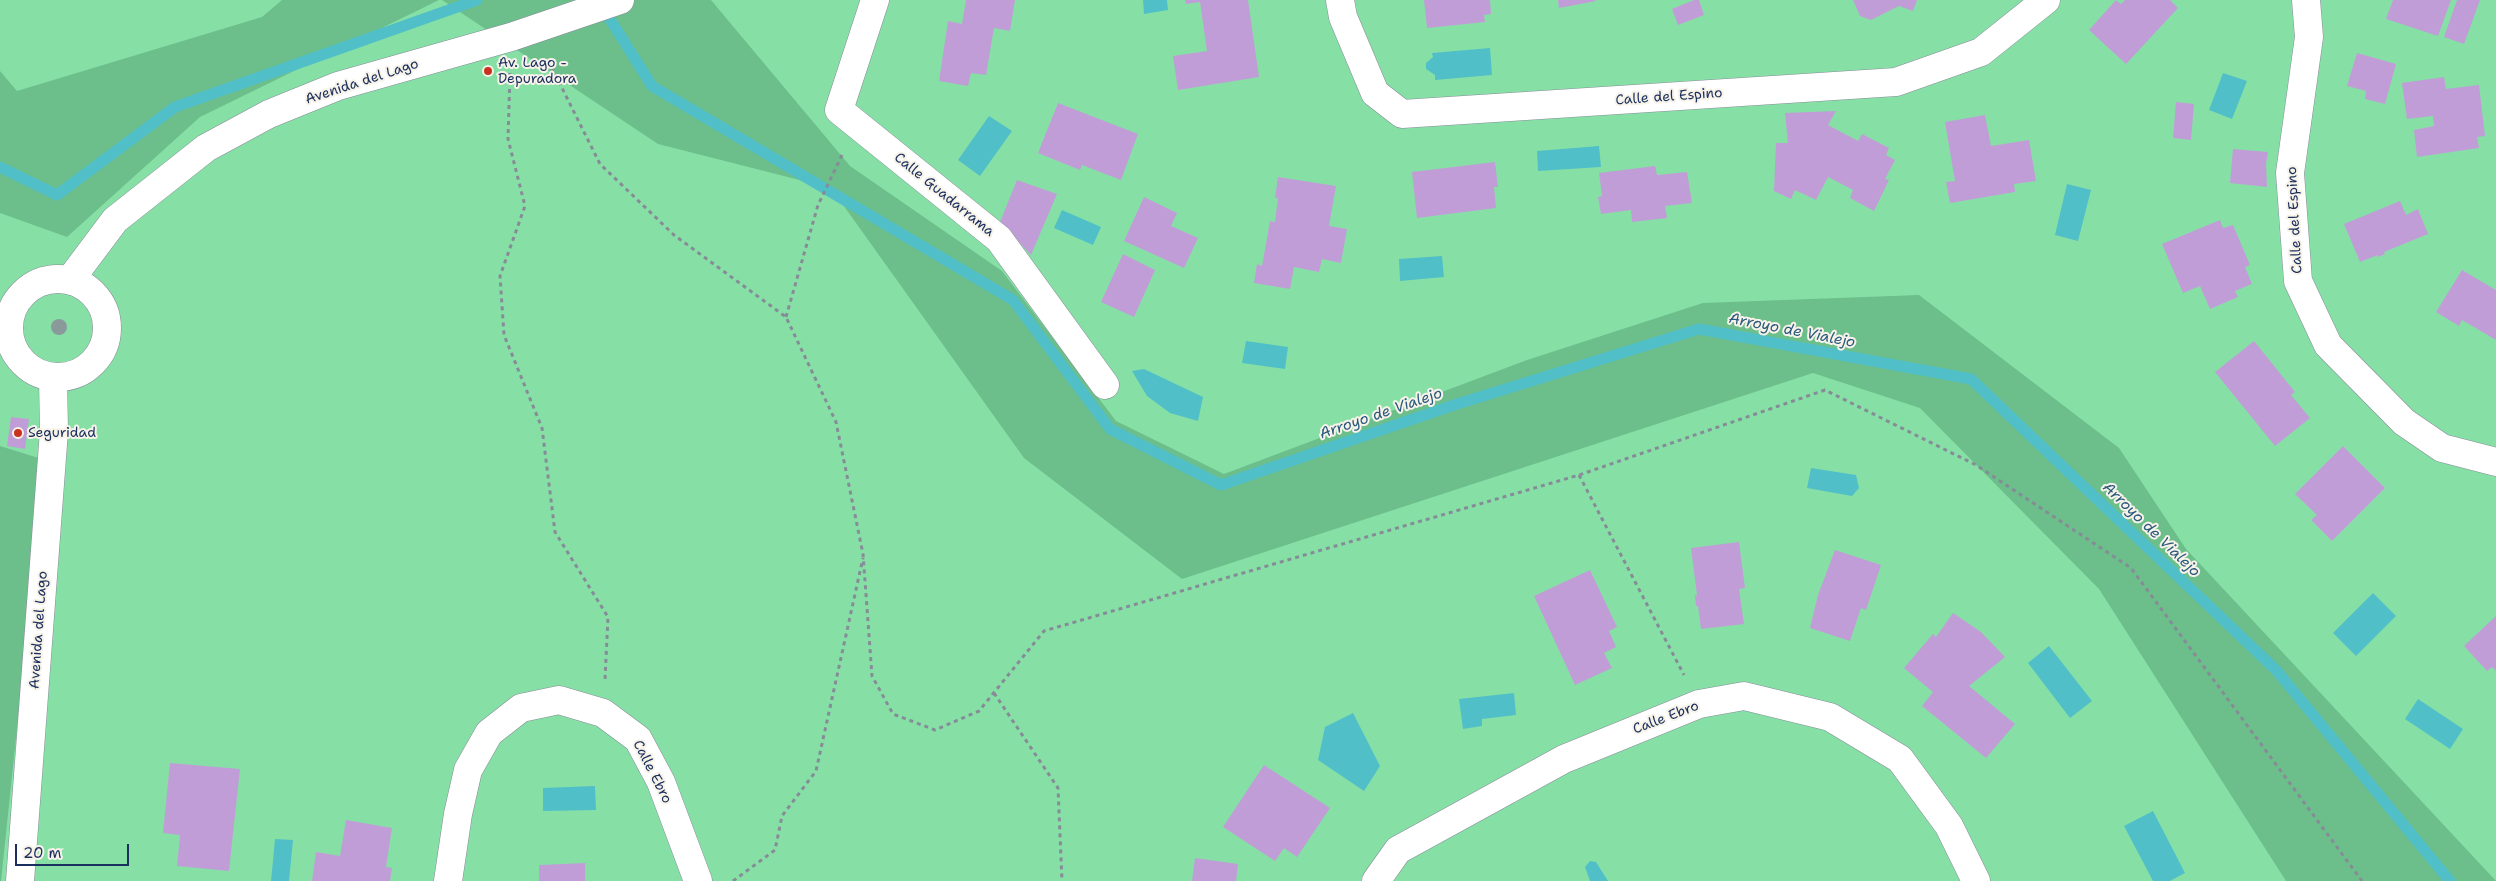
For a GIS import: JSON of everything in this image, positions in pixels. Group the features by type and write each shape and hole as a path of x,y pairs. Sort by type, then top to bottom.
{"street":[{"name":"Avenida del Lago","path":"70,280 116,220 206,148 269,114 338,86 522,34 620,0"},
{"name":"Calle Guadarrama","path":"875,0 839,110 999,239 1105,385"},
{"name":"Calle del Espino","path":"1340,0 1343,17 1375,93 1402,114 1896,82 1981,52 2046,0"},
{"name":"Calle del Espino","path":"2306,0 2309,36 2290,173 2298,281 2328,345 2404,422 2442,448 2496,462"},
{"path":"50,279 70,280 89,289 102,306 107,326 104,347 92,365 74,376 53,378 32,371 16,356 4,336 9,316 18,298 32,285 50,279"},
{"name":"Avenida del Lago","path":"20,881 54,430 53,378"},
{"name":"Calle Ebro","path":"1376,881 1398,850 1564,759 1699,704 1744,696 1830,717 1900,759 1949,826 1976,881"},
{"name":"Calle Ebro","path":"448,881 458,814 468,770 488,733 521,708 559,700 603,713 638,739 661,782 698,881"}],"path":[{"path":"522,34 600,164 674,235 786,318 836,422 864,554 872,676 893,714 936,730 979,710 1044,631 1579,475 1825,390 1976,465 2131,568 2362,881"},
{"path":"522,34 508,139 525,206 500,276 504,335 542,428 555,532 608,618 603,713"},
{"path":"786,318 818,205 857,124"},
{"path":"1579,475 1699,704"},
{"path":"733,881 774,850 782,816 816,771 864,554"},
{"path":"994,692 1058,788 1062,881"}],"green space":[{"path":"0,0 2496,0 2496,881 0,881"},
{"path":"282,0 439,0 200,117 67,237 0,213 0,71 17,91 262,17"},
{"path":"442,0 711,0 850,166 1002,271 1116,421 1224,474 1527,360 1703,303 1919,295 2119,448 2186,549 2496,881 2286,881 2099,589 1920,408 1813,373 1182,579 1024,458 831,188 658,144"},
{"path":"0,446 45,460 1,881 0,881"}],"water":[{"path":"1143,0 1167,0 1168,10 1144,14"},
{"path":"1490,48 1492,75 1435,80 1435,75 1426,69 1426,63 1433,57 1432,53"},
{"path":"2223,73 2247,81 2232,119 2209,110"},
{"path":"989,116 1012,131 980,176 958,160"},
{"path":"1599,146 1601,167 1538,171 1537,151"},
{"path":"2067,184 2091,190 2078,241 2055,235"},
{"path":"1062,210 1101,227 1093,245 1054,228"},
{"path":"1442,256 1444,277 1400,281 1399,259"},
{"path":"1246,341 1288,347 1285,369 1242,363"},
{"path":"1144,369 1203,397 1198,421 1170,413 1147,396 1132,371"},
{"path":"1811,468 1856,475 1859,488 1852,496 1807,488"},
{"path":"2373,593 2396,616 2356,656 2333,633"},
{"path":"2049,646 2092,701 2070,718 2028,663"},
{"path":"1514,693 1516,715 1482,719 1482,726 1463,729 1459,699"},
{"path":"2418,699 2463,729 2450,749 2405,719"},
{"path":"1353,713 1380,766 1364,791 1318,760 1325,727"},
{"path":"595,786 596,810 543,811 543,788"},
{"path":"2153,811 2185,873 2170,881 2153,881 2124,826"},
{"path":"275,839 293,840 289,881 271,881"},
{"path":"1590,861 1596,862 1608,881 1590,881 1585,867"}],"building":[{"path":"966,0 1015,0 1010,31 994,28 986,75 971,73 968,86 939,81 948,21 962,24"},
{"path":"1185,0 1248,0 1259,77 1178,90 1173,56 1207,51 1200,2 1186,4"},
{"path":"1424,0 1490,0 1491,14 1484,15 1485,22 1427,28"},
{"path":"1558,0 1595,0 1596,1 1559,8"},
{"path":"1694,0 1699,0 1704,15 1678,25 1672,9"},
{"path":"1853,0 1917,0 1913,11 1899,6 1871,20 1860,16"},
{"path":"2116,0 2121,4 2125,0 2170,0 2178,8 2126,64 2089,30"},
{"path":"2393,0 2451,0 2438,36 2386,19"},
{"path":"2457,0 2480,0 2464,44 2444,37"},
{"path":"2357,53 2396,64 2385,104 2365,99 2366,91 2347,86"},
{"path":"2444,77 2446,89 2479,85 2485,136 2477,137 2479,148 2417,157 2414,130 2434,126 2433,116 2407,119 2402,83"},
{"path":"2176,102 2194,104 2191,140 2173,138"},
{"path":"1058,103 1138,134 1121,180 1082,165 1080,170 1038,153"},
{"path":"1836,111 1828,125 1858,141 1862,134 1889,148 1886,155 1895,160 1885,179 1889,180 1874,211 1850,198 1853,190 1828,177 1816,200 1795,190 1791,199 1774,191 1776,143 1788,143 1785,113"},
{"path":"1985,115 1991,146 2029,140 2036,181 2014,184 2015,192 1950,203 1946,182 1955,181 1945,122"},
{"path":"2233,149 2268,152 2266,164 2267,187 2230,183"},
{"path":"1495,162 1498,187 1494,187 1496,208 1417,218 1412,172"},
{"path":"1655,166 1657,175 1687,172 1692,203 1665,206 1667,218 1632,222 1631,210 1601,214 1598,197 1602,196 1599,173"},
{"path":"1278,177 1336,186 1329,226 1347,229 1341,263 1322,259 1319,272 1294,267 1290,289 1254,283 1257,264 1262,266 1270,221 1275,222 1278,198 1275,198"},
{"path":"1017,180 1057,194 1031,255 1000,222"},
{"path":"1144,197 1177,213 1171,226 1198,238 1184,268 1124,241"},
{"path":"2400,201 2406,215 2418,209 2428,234 2384,252 2385,254 2378,257 2378,255 2360,262 2344,224"},
{"path":"2220,220 2223,228 2233,225 2250,265 2245,267 2252,284 2235,291 2238,297 2210,309 2200,286 2183,293 2162,244"},
{"path":"1123,254 1155,270 1134,317 1101,302"},
{"path":"2462,270 2496,290 2496,340 2462,320 2459,326 2436,312"},
{"path":"2254,341 2295,392 2291,395 2310,418 2275,446 2215,372"},
{"name":"Seguridad","path":"11,417 29,419 25,449 7,446"},
{"path":"2343,446 2385,488 2332,541 2311,520 2317,515 2295,494"},
{"path":"1739,542 1745,588 1739,589 1744,624 1701,629 1698,606 1696,606 1695,595 1697,595 1691,548"},
{"path":"1835,550 1881,565 1866,610 1861,608 1850,641 1810,628 1818,595"},
{"path":"1590,570 1617,627 1609,631 1616,647 1604,653 1612,668 1575,685 1534,596"},
{"path":"1953,613 1981,632 2005,657 1969,686 2015,724 1986,758 1922,706 1933,692 1904,668 1933,634 1936,637"},
{"path":"2496,616 2496,671 2492,667 2487,671 2464,646"},
{"path":"170,763 240,769 229,871 177,866 180,835 163,833"},
{"path":"1264,765 1330,808 1297,857 1284,848 1275,861 1223,827"},
{"path":"346,820 392,828 386,867 392,868 390,881 312,881 316,852 340,856"},
{"path":"1195,858 1238,864 1236,881 1192,881"},
{"path":"585,863 585,881 539,881 539,865"}],"waterway":[{"path":"0,167 57,195 175,107 477,0"},
{"name":"Arroyo de Vialejo","path":"601,5 652,86 1013,300 1110,429 1221,485 1454,405 1699,329 1971,379 2276,670 2450,881"}],"place":[{"name":"Av. Lago - Depuradora","path":"488,71"},
{"name":"Seguridad","path":"18,433"}]}
